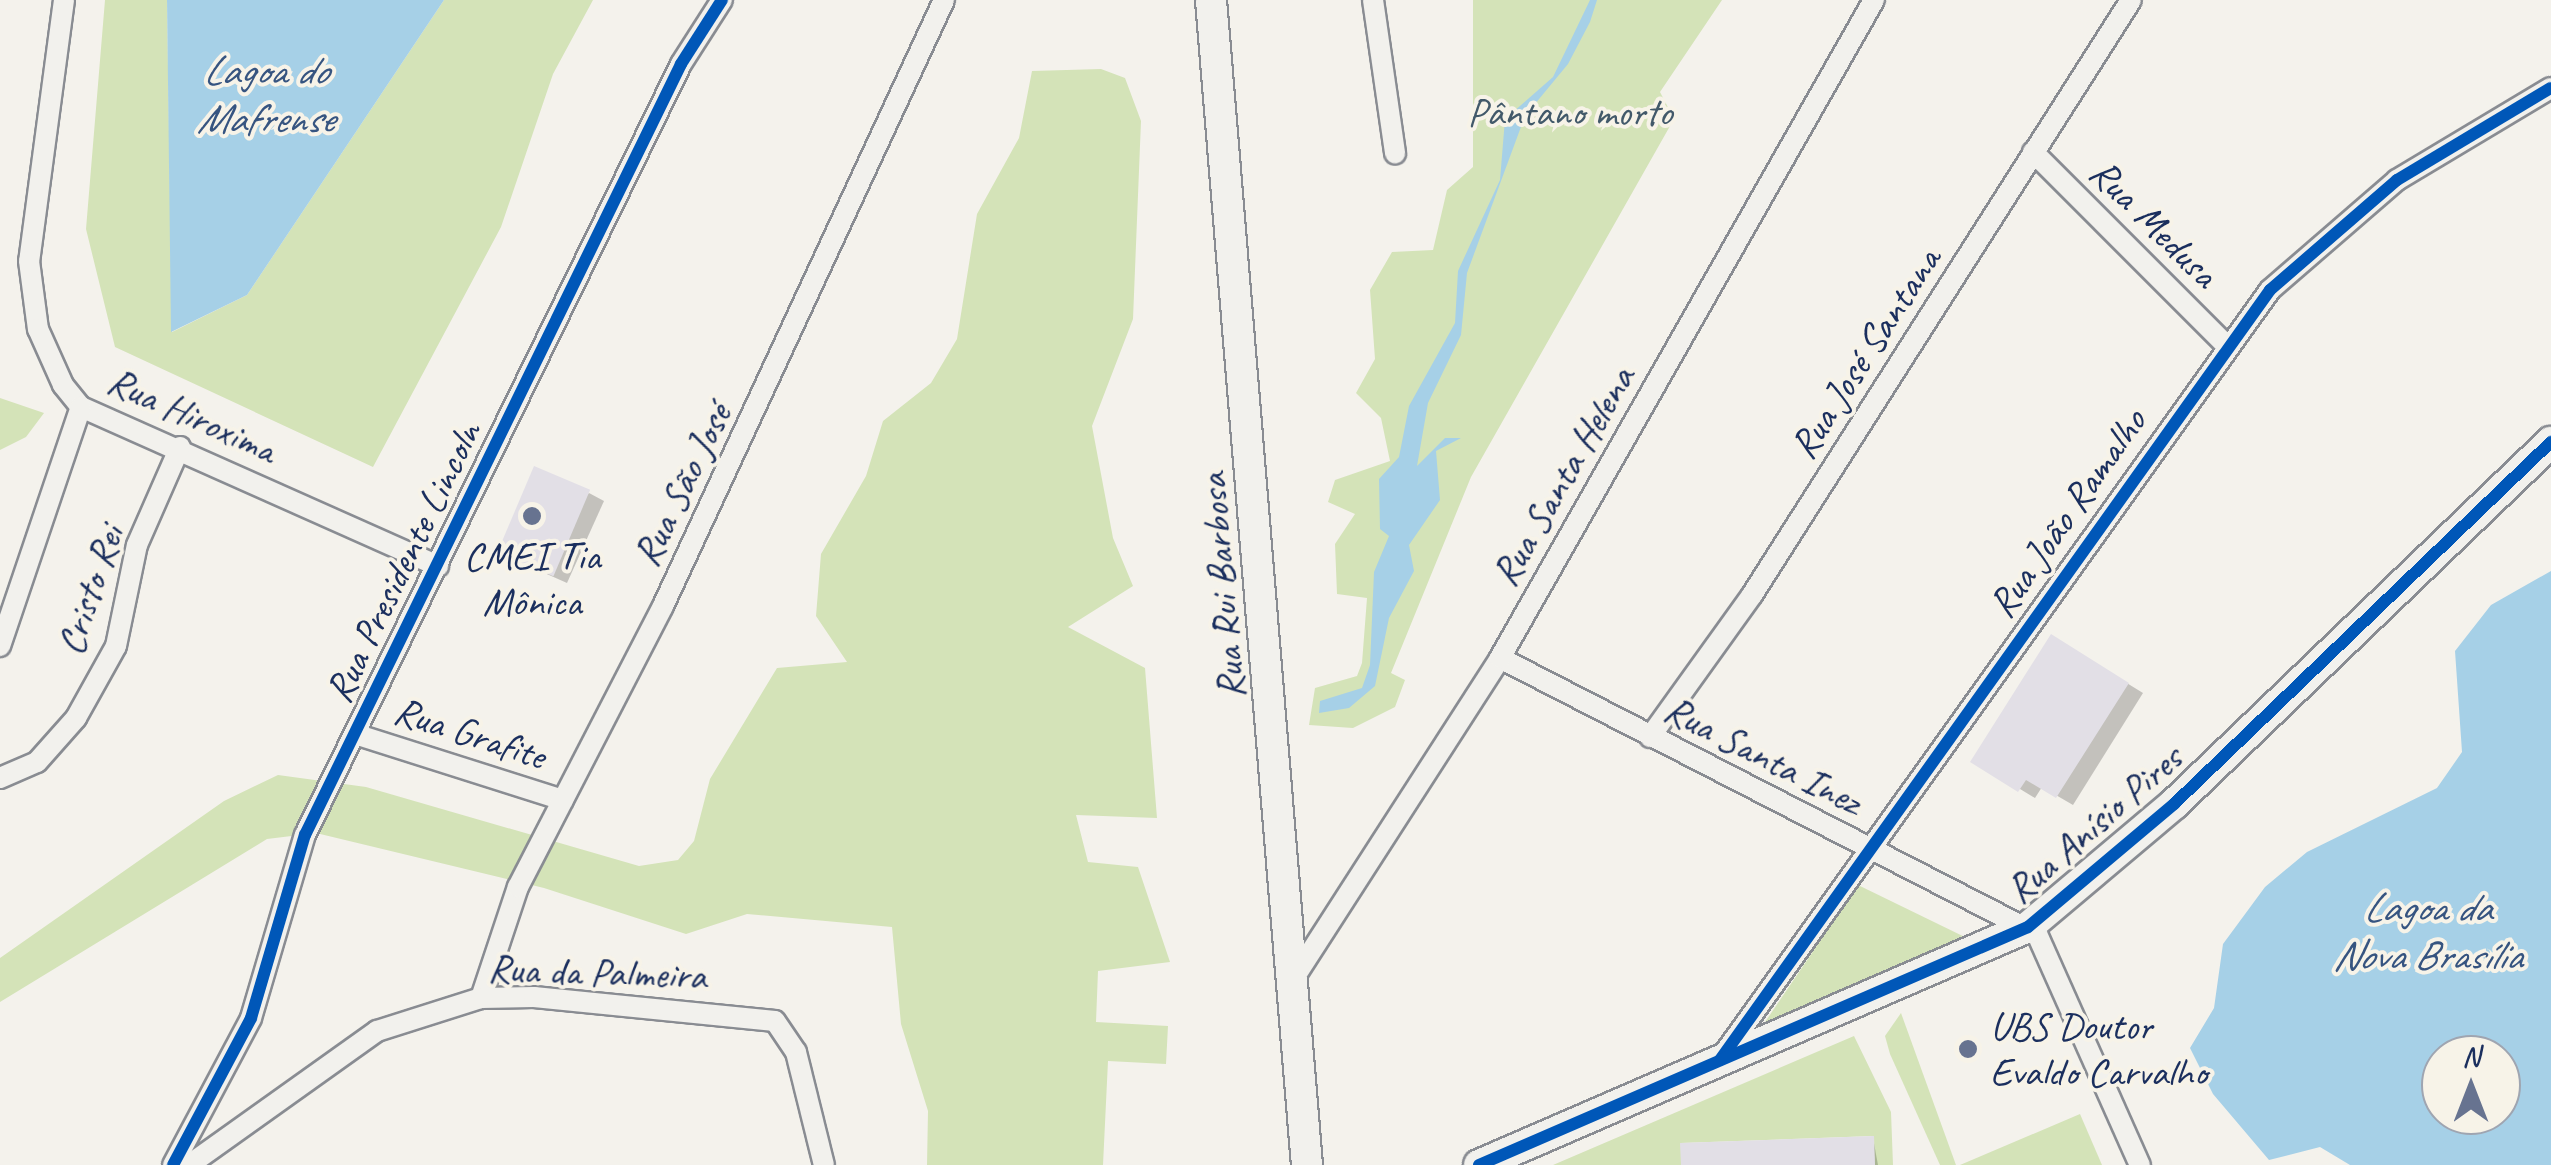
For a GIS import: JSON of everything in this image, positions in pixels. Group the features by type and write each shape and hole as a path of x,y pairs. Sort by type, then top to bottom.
{"street":[{"name":"Rua Hiroxima","path":"64,0 30,260 38,328 81,406 180,447 438,566"},
{"name":"Rua Presidente Lincoln","path":"173,1165 252,1018 305,835 681,64 722,0"},
{"name":"Rua São José","path":"481,998 518,887 825,269 944,0"},
{"name":"Rua Rui Barbosa","path":"1211,0 1296,976 1307,1165"},
{"path":"1374,0 1396,153"},
{"name":"Rua Santa Helena","path":"1296,976 1500,658 1874,0"},
{"name":"Rua José Santana","path":"1650,737 1752,595 2131,0"},
{"name":"Rua João Ramalho","path":"1720,1060 2224,344 2336,225 2551,88"},
{"name":"Rua Medusa","path":"2034,152 2224,344"},
{"path":"0,646 81,406"},
{"name":"Rua Anísio Pires","path":"1479,1165 2028,927 2174,804 2551,442"},
{"name":"Cristo Rei","path":"0,778 37,762 76,718 116,646 137,545 180,447"},
{"name":"Rua Santa Inez","path":"1500,658 2028,927"},
{"name":"Rua Grafite","path":"355,734 563,800"},
{"path":"2028,927 2066,984 2140,1165"},
{"name":"Rua da Palmeira","path":"189,1165 376,1030 481,998 709,1009 776,1021 796,1052 824,1165"}],"green space":[{"path":"105,0 167,0 172,332 247,295 444,0 593,0 553,74 501,227 373,467 115,347 86,229"},
{"name":"Pântano morto","path":"1473,0 1722,0 1660,92 1674,119 1471,477 1391,673 1405,680 1395,707 1353,728 1309,725 1315,688 1357,676 1362,663 1367,598 1337,594 1335,544 1355,514 1328,502 1335,480 1390,461 1381,418 1356,393 1375,359 1370,290 1392,252 1433,250 1447,190 1473,167"},
{"path":"1101,69 1125,78 1141,121 1133,319 1092,426 1113,538 1133,586 1068,627 1145,668 1157,818 1076,815 1088,862 1138,867 1170,962 1098,971 1096,1022 1168,1026 1166,1064 1108,1061 1103,1165 927,1165 928,1111 901,1024 892,927 747,914 686,934 544,888 316,833 267,839 0,1002 0,958 224,801 278,775 366,787 639,866 678,860 694,841 710,779 777,668 847,662 816,616 821,554 866,476 883,421 931,383 957,339 977,214 1019,138 1032,71"},
{"path":"0,398 44,413 26,437 0,450"},
{"path":"1858,885 1973,941 1763,1025"},
{"path":"1901,1013 1956,1165 1940,1165 1890,1054 1885,1036"},
{"path":"1854,1036 1891,1112 1893,1165 1875,1165 1873,1136 1681,1143 1681,1165 1553,1165"},
{"path":"2080,1114 2102,1165 1960,1165"}],"water":[{"name":"Lagoa do Mafrense","path":"167,0 444,0 247,295 171,332"},
{"path":"1590,0 1597,0 1590,22 1568,64 1525,116 1467,273 1461,335 1428,403 1417,466 1445,438 1461,438 1436,451 1440,500 1409,545 1414,571 1389,618 1375,686 1349,708 1319,713 1320,701 1362,688 1370,665 1374,572 1389,536 1380,529 1379,479 1399,457 1409,406 1455,323 1458,271 1500,180 1505,119 1553,77"},
{"name":"Lagoa da Nova Brasília","path":"2551,571 2551,1165 2350,1165 2320,1147 2269,1160 2213,1094 2190,1048 2214,1008 2223,944 2265,887 2307,852 2437,788 2462,752 2455,651 2491,605"}],"building":[{"name":"CMEI Tia Mônica","path":"534,466 590,490 553,576 497,553"},
{"path":"2051,634 2129,683 2056,798 2026,780 2018,792 1970,762"},
{"path":"1874,1136 1875,1165 1681,1165 1680,1143"}],"cycle path":[{"path":"173,1165 251,1018 305,835 681,64 722,0"},
{"path":"1720,1060 2270,290 2397,180 2551,88"},
{"path":"1479,1165 2028,927 2174,804 2551,442"}],"place":[{"name":"CMEI Tia Mônica","path":"532,516"},
{"name":"UBS Doutor Evaldo Carvalho","path":"1968,1049"}]}
